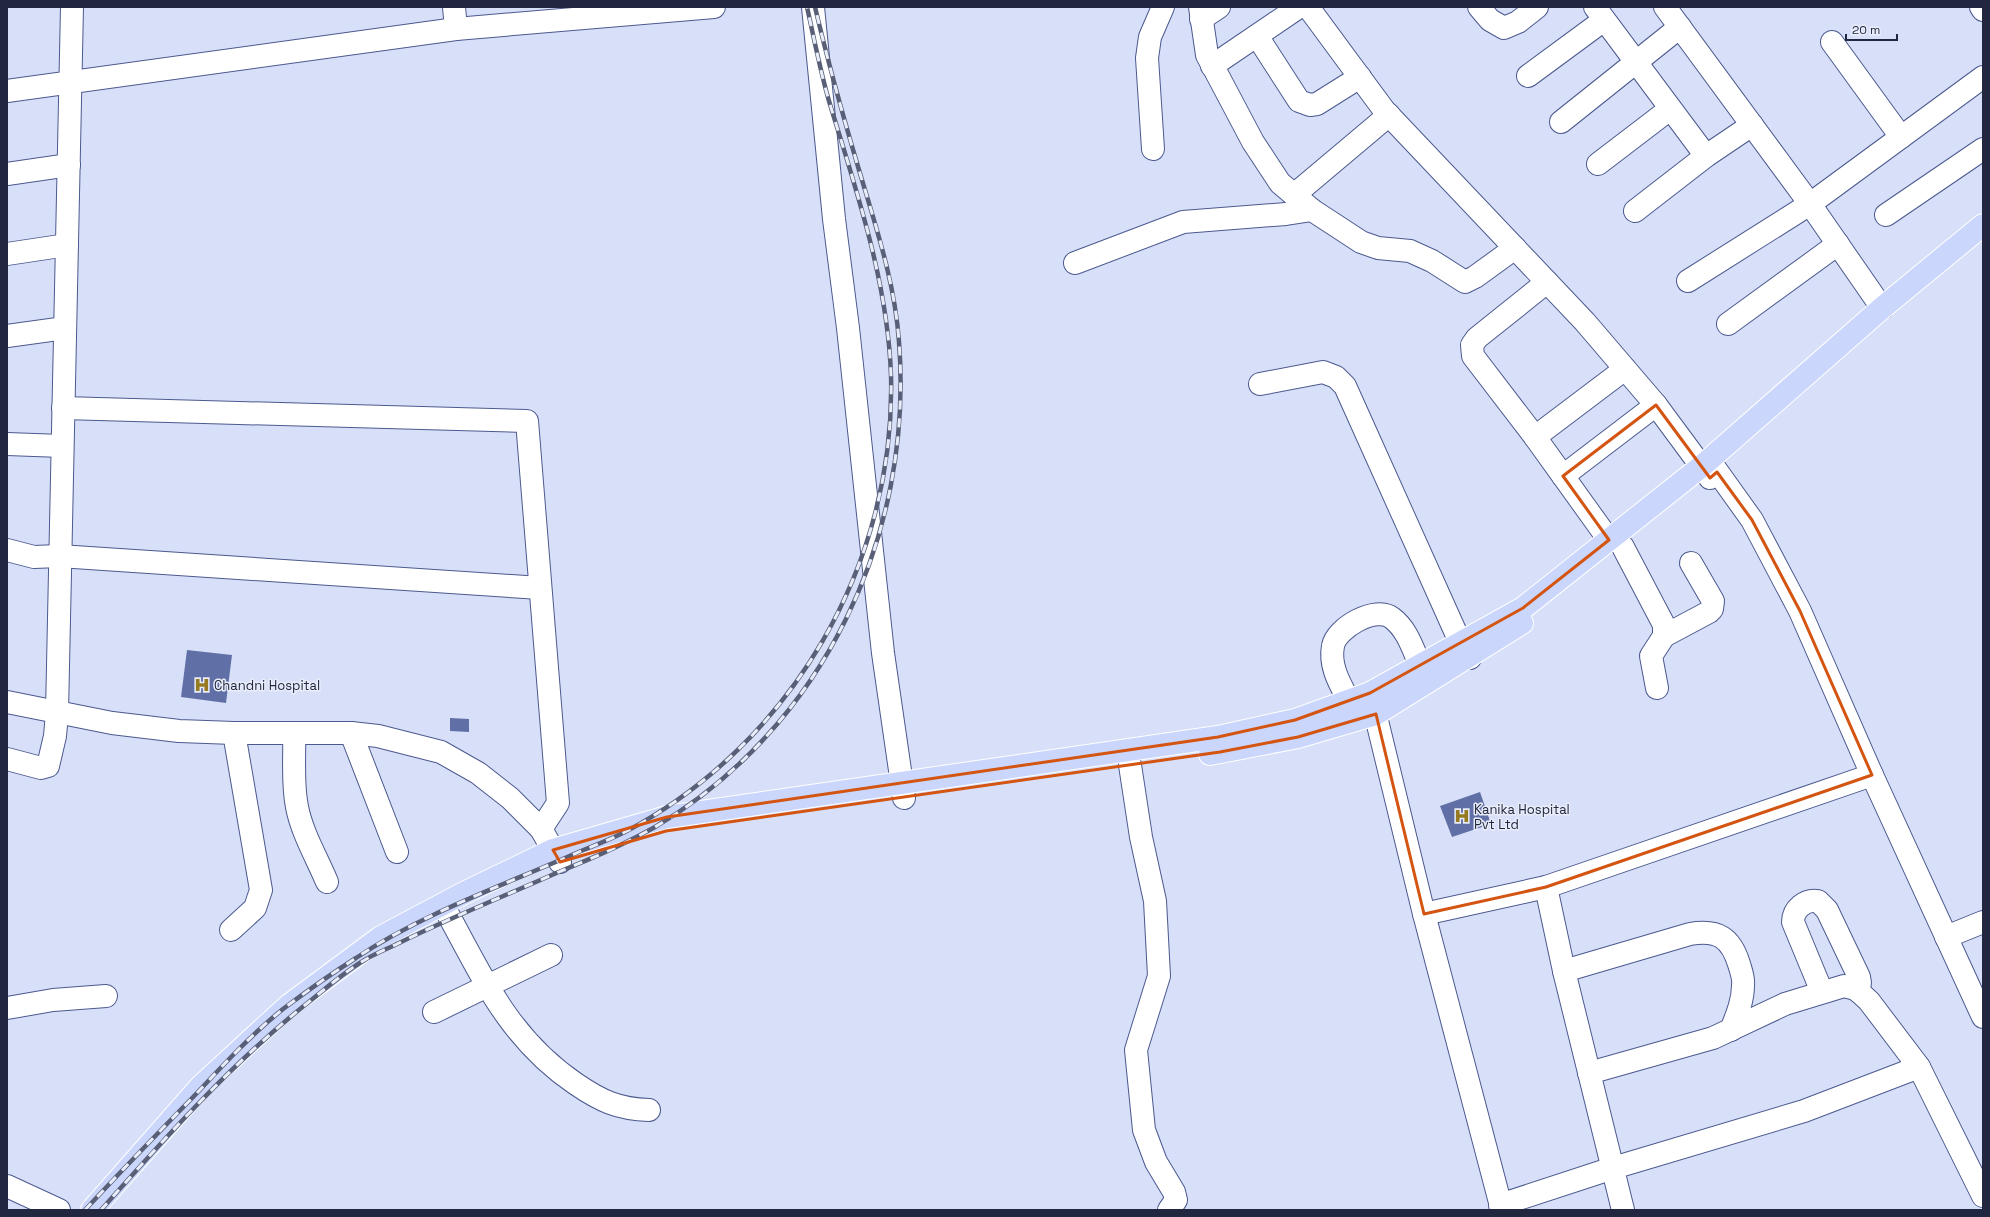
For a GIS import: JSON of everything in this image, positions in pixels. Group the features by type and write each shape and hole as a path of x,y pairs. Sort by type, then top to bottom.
{"main road":[{"path":"1710,469 1882,308 1983,225"},
{"path":"92,1210 201,1086 288,1006 381,937 462,894 556,856 666,831 903,790 1099,762 1295,720 1370,693 1420,665 1465,650 1530,619 1616,543 1710,469 1983,244"},
{"path":"1099,762 1130,765 1220,752 1298,737 1376,714 1465,650"},
{"path":"110,1210 213,1096 297,1015 384,950 449,916 556,856"}],"street":[{"path":"7,759 41,768 48,766 55,736 58,713 59,556 72,81 72,7"},
{"path":"454,7 456,29"},
{"path":"7,91 456,29 714,7"},
{"path":"813,7 834,219 848,328 878,615 903,790"},
{"path":"1153,149 1147,58 1150,37 1162,7"},
{"path":"1219,7 1200,13 1207,55 1212,66 1268,166 1280,182 1312,210 1369,246 1410,251 1441,266 1465,282 1475,277 1515,248"},
{"path":"1212,66 1299,7"},
{"path":"1308,7 1389,115 1585,322 1752,520 1800,611 1872,775 1983,1017"},
{"path":"1479,7 1490,20 1504,28 1518,22 1537,7"},
{"path":"1665,7 1810,204 1882,308"},
{"path":"1528,76 1600,14 1706,156"},
{"path":"1561,122 1636,64 1680,27"},
{"path":"1257,36 1300,101 1304,103 1317,104 1360,77"},
{"path":"1832,42 1901,137"},
{"path":"1688,281 1810,204 1983,77"},
{"path":"1598,164 1670,109"},
{"path":"1294,195 1389,115"},
{"path":"1635,211 1706,156 1752,125"},
{"path":"1886,215 1983,149"},
{"path":"7,174 69,165"},
{"path":"1075,263 1183,222 1286,214 1312,210"},
{"path":"1728,324 1838,244"},
{"path":"7,254 67,245"},
{"path":"1547,282 1477,338 1472,345 1472,356 1616,543 1664,625 1664,636"},
{"path":"7,336 65,328"},
{"path":"1535,437 1625,369"},
{"path":"1260,384 1323,372 1336,377 1345,386 1465,650"},
{"path":"1563,476 1656,405"},
{"path":"63,408 527,421 558,803 541,829"},
{"path":"7,444 62,446"},
{"path":"7,550 34,558 59,556 540,588"},
{"path":"1657,688 1651,656 1664,636 1709,612 1714,604 1691,562"},
{"path":"1349,701 1335,675 1332,647 1336,636 1347,626 1376,614 1391,617 1401,626 1420,665"},
{"path":"1370,693 1424,914 1501,1207 1613,1168 1804,1111 1919,1067"},
{"path":"7,702 120,724 179,731 234,734 351,733 378,736 441,752 478,774 505,794 541,829 556,856"},
{"path":"294,733 295,794 297,808 302,825 327,882"},
{"path":"351,733 397,852"},
{"path":"231,930 255,908 261,890 234,734"},
{"path":"1130,765 1141,838 1155,901 1159,976 1136,1050 1144,1130 1156,1162 1174,1192 1176,1200 1168,1210"},
{"path":"1424,914 1546,887 1872,775"},
{"path":"1546,887 1564,971 1623,1210"},
{"path":"1822,992 1793,922 1796,909 1814,900 1818,900 1827,910 1859,977 1860,983 1858,991"},
{"path":"449,916 486,986 515,1028 547,1063 602,1101 616,1107 649,1110"},
{"path":"1946,937 1983,922"},
{"path":"1564,971 1690,934 1700,932 1716,935 1725,939 1731,944 1743,977 1741,1001 1731,1030"},
{"path":"434,1012 551,955"},
{"path":"1589,1073 1713,1038 1785,1004 1844,986 1858,991 1869,1001 1919,1067 1983,1196"},
{"path":"7,1008 53,1000 106,996"},
{"path":"7,1186 59,1210"}],"highlighted area":[{"path":"1656,405 1710,478 1717,472 1752,520 1800,611 1872,775 1546,887 1424,914 1376,714 1298,737 1220,752 666,831 560,862 553,850 667,817 1218,737 1295,720 1370,693 1523,608 1609,540 1563,476"}],"building":[{"path":"187,650 232,655 226,703 181,697"},
{"path":"450,718 469,719 469,732 450,731"},
{"path":"1480,792 1491,824 1452,837 1440,806"}],"railway":[{"path":"85,1210 238,1050 283,1009 319,983 382,942 409,927 466,900 620,835 685,795 738,750 784,698 822,641 853,579 875,514 888,446 891,376 889,341 877,271 860,202 826,89 807,7"},
{"path":"101,1210 149,1156 224,1077 277,1028 341,976 372,956 419,933 609,850 655,827 714,786 766,737 810,681 846,620 873,554 891,485 900,414 899,342 897,320 889,277 836,89 815,7"}],"place":[{"name":"Chandni Hospital","path":"202,685"},
{"name":"Kanika Hospital Pvt Ltd","path":"1462,816"}]}
